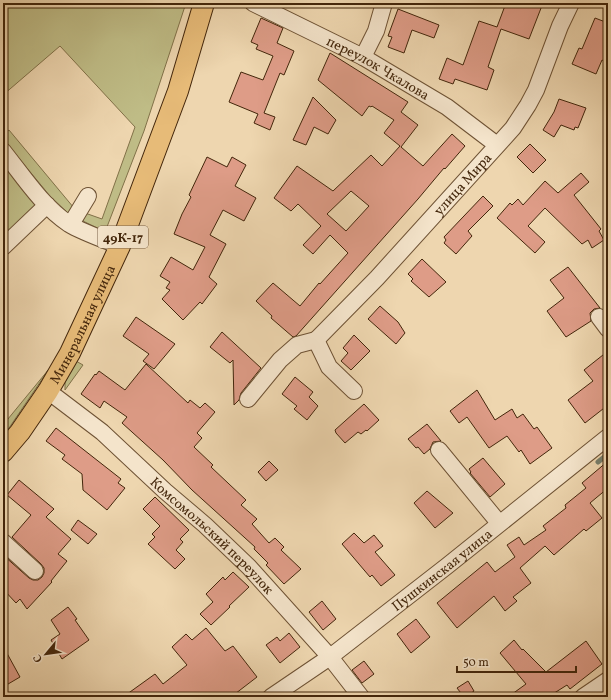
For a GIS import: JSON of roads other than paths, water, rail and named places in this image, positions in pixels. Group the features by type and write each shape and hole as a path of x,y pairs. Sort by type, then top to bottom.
{"main road":[{"name":"Минеральная улица","path":"3,452 20,432 48,392 70,353 120,246 178,91 204,3"}],"street":[{"name":"переулок Чкалова","path":"253,3 363,57 447,107 497,145"},
{"path":"363,57 376,31 384,3"},
{"name":"улица Мира","path":"316,340 377,278 513,128 528,105 544,69 560,26 571,3"},
{"path":"3,151 47,205 70,224 120,246"},
{"path":"70,224 88,196"},
{"path":"3,247 47,205"},
{"path":"248,399 280,360 297,345 316,340 329,367 354,391"},
{"name":"Комсомольский переулок","path":"48,392 102,432 249,567 330,657 360,697"},
{"name":"Пушкинская улица","path":"270,697 330,657 447,566 608,437"},
{"path":"439,450 499,523"},
{"path":"3,542 35,571"},
{"path":"583,697 608,680"}],"waterway":[{"path":"598,462 608,454"}]}
